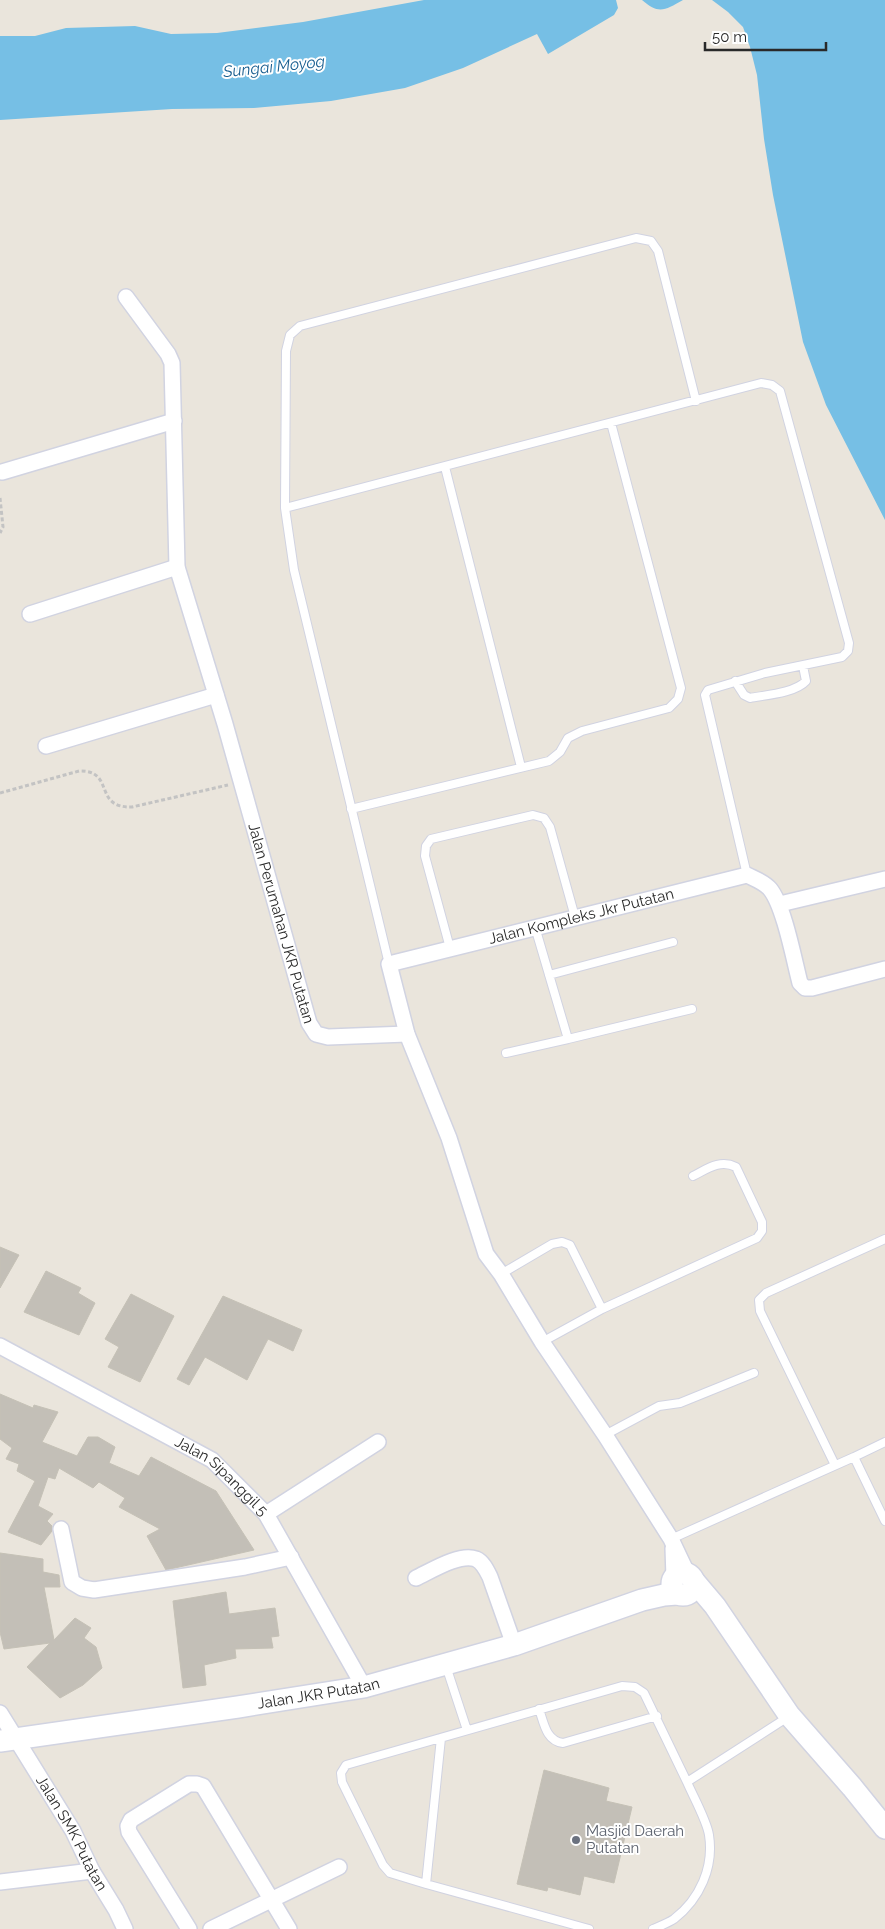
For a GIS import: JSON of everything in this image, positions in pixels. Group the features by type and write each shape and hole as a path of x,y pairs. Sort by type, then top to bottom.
{"street":[{"name":"Jalan Perumahan JKR Putatan","path":"126,297 172,362 177,567 216,695 309,1023 316,1034 328,1037 407,1034"},
{"path":"2,472 174,421"},
{"path":"30,614 177,567"},
{"path":"46,746 216,695"},
{"path":"747,875 760,881 770,889 780,904 800,983 805,988 812,988 885,969"},
{"name":"Jalan Kompleks Jkr Putatan","path":"389,964 747,875"},
{"path":"780,904 885,879"},
{"path":"389,964 407,1034 448,1138 486,1254 501,1274 542,1342 605,1435 671,1539 682,1583 708,1595 789,1716 885,1828"},
{"name":"Jalan Sipanggil 5","path":"0,1346 212,1460 266,1514 364,1687"},
{"path":"266,1514 378,1442"},
{"path":"61,1529 72,1582 82,1588 94,1590 236,1568 291,1557"},
{"path":"416,1578 452,1561 464,1558 476,1559 485,1567 490,1577 514,1645"},
{"name":"Jalan JKR Putatan","path":"8,1740 364,1687 514,1645 628,1604 657,1596 682,1583"},
{"name":"Jalan SMK Putatan","path":"0,1713 8,1740 73,1831 92,1871 116,1910 125,1929"},
{"path":"190,1929 129,1832 128,1826 131,1820 189,1784 203,1786 289,1929"},
{"path":"210,1929 339,1867"},
{"path":"0,1882 92,1871"}],"lane":[{"path":"389,964 294,570 285,508 286,351 290,336 300,326 636,238 651,241 658,251 696,401"},
{"path":"285,508 761,383 772,385 780,391 848,643 848,652 842,656 804,666 736,681 708,690 705,695 747,875"},
{"path":"351,809 549,761 560,752 568,738 582,730 669,708 678,700 681,688 611,423"},
{"path":"445,467 521,767"},
{"path":"736,681 744,694 750,698 786,691 800,687 806,681 804,666"},
{"path":"450,948 425,856 426,846 431,839 533,815 544,818 550,827 575,917"},
{"path":"534,927 568,1039"},
{"path":"549,975 673,942"},
{"path":"506,1053 692,1008"},
{"path":"542,1342 602,1309 757,1238 762,1231 762,1222 736,1167 728,1163 719,1163 693,1176"},
{"path":"835,1465 760,1311 759,1300 766,1293 885,1238"},
{"path":"501,1274 552,1244 562,1242 570,1245 602,1309"},
{"path":"605,1435 659,1406 680,1403 754,1373"},
{"path":"671,1539 885,1442"},
{"path":"854,1457 885,1521"},
{"path":"446,1664 467,1730"},
{"path":"589,1929 390,1873 383,1865 342,1782 341,1773 346,1765 622,1686 635,1687 644,1693 656,1716 709,1834 710,1859 704,1883 690,1903 674,1920 654,1929"},
{"path":"539,1709 549,1737 556,1742 563,1743 656,1716"},
{"path":"687,1782 789,1716"},
{"path":"426,1884 441,1738"}],"path":[{"path":"0,498 3,527 0,534"},
{"path":"0,793 79,771 87,771 95,774 99,779 110,801 117,806 132,807 240,782"}],"water":[{"name":"Sungai Moyog","path":"424,0 616,0 618,8 614,15 548,54 537,34 463,68 405,88 331,101 254,108 172,109 0,120 0,36 35,36 66,28 135,26 171,34 217,33 303,22"},
{"path":"642,0 683,0 667,8 658,9 653,8"},
{"path":"712,0 885,0 885,520 826,405 803,342 773,195 764,139 757,75 750,47 743,27"}],"building":[{"path":"0,1247 19,1255 0,1288"},
{"path":"46,1271 81,1288 78,1293 95,1303 79,1335 24,1312"},
{"path":"131,1294 174,1316 140,1382 108,1367 119,1347 105,1339"},
{"path":"223,1296 302,1330 293,1351 268,1339 247,1380 205,1357 189,1385 177,1379"},
{"path":"0,1394 33,1408 34,1405 58,1412 42,1442 77,1456 88,1437 98,1437 115,1447 109,1463 139,1476 151,1457 216,1491 254,1550 166,1570 147,1536 160,1529 119,1507 125,1498 99,1482 93,1488 59,1468 55,1479 48,1477 38,1506 53,1514 47,1521 52,1526 52,1531 41,1545 8,1532 35,1481 17,1471 19,1464 6,1459 12,1448 0,1439"},
{"path":"0,1553 43,1559 43,1572 59,1575 60,1587 44,1587 54,1640 75,1618 91,1628 84,1638 96,1647 102,1668 83,1685 60,1698 27,1667 50,1643 4,1649 0,1632"},
{"path":"226,1592 229,1614 275,1608 279,1636 271,1637 273,1648 235,1649 236,1658 204,1665 206,1685 183,1688 173,1601"},
{"name":"Masjid Daerah Putatan","path":"544,1770 609,1788 606,1801 632,1807 614,1883 584,1876 580,1895 548,1887 547,1891 517,1884"}],"place":[{"name":"Masjid Daerah Putatan","path":"576,1840"}]}
